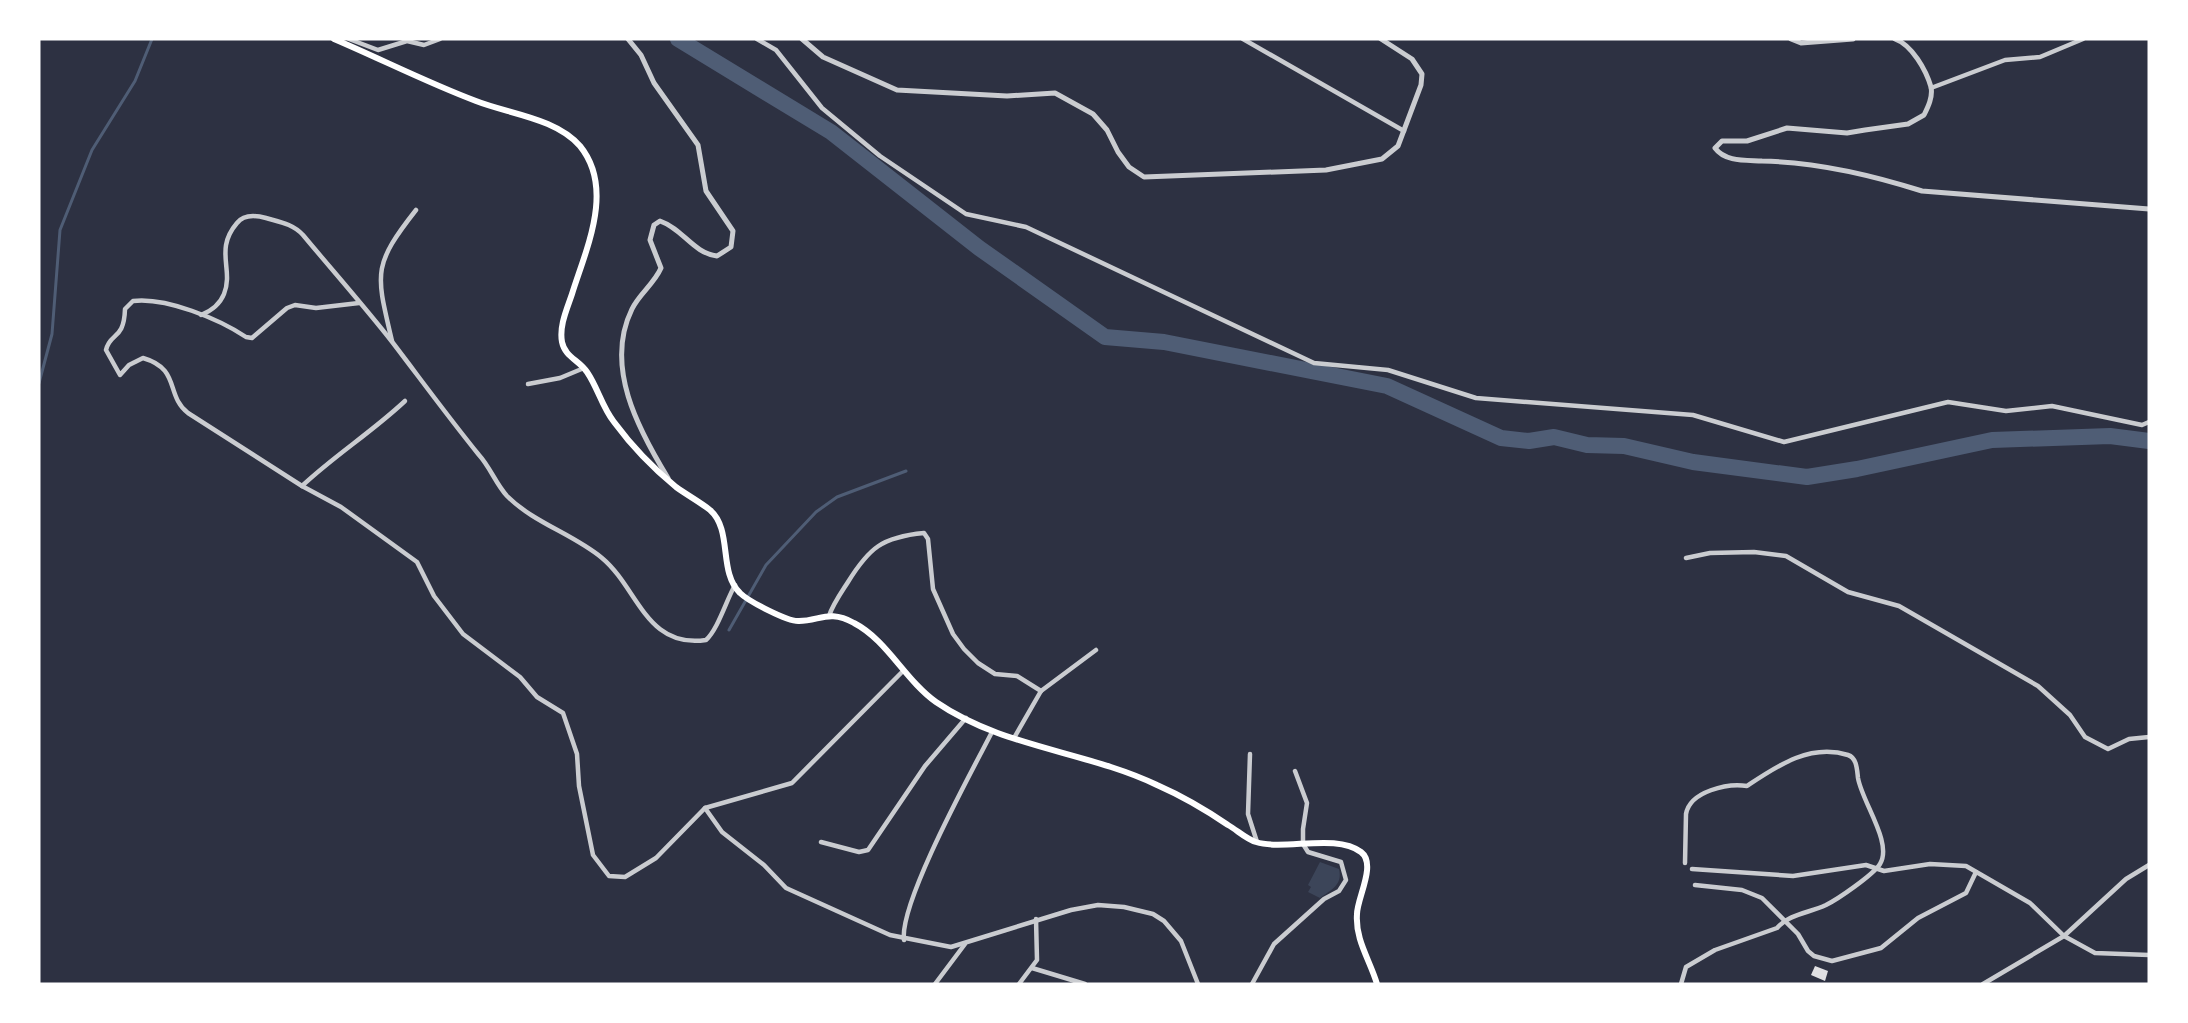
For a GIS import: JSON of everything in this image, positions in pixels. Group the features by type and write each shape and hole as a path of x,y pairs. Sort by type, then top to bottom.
{"main road":[{"path":"334,39 477,102 560,129 578,143 591,163 596,192 596,214 563,320 561,336 569,357 584,368 611,418 671,483 710,510 718,521 735,585 740,593 788,620 801,622 829,616 852,621 870,634 903,671 938,703 992,732 1057,754 1130,773 1157,785 1257,843 1343,845 1362,852 1366,859 1367,870 1356,913 1357,924 1363,952 1377,984"}],"street":[{"path":"348,39 378,50 407,41 424,45 440,39"},
{"path":"627,39 641,55 654,83 698,145 706,192 733,231 731,247 717,256 703,253 676,227 660,221 654,225 651,240 662,268 633,307 620,338 620,365 628,393 642,429 671,483"},
{"path":"757,39 776,50 822,108 880,156 966,214 1026,227 1314,363 1388,369 1476,398 1693,415 1784,442 1948,402 2006,411 2052,406 2142,424 2149,422"},
{"path":"802,39 823,57 897,90 1007,96 1055,93 1093,114 1107,130 1129,167 1144,177 1326,170 1382,159 1398,146 1421,85 1422,74 1412,59 1381,39"},
{"path":"1243,39 1404,131"},
{"path":"1791,39 1801,43 1853,39"},
{"path":"1895,39 1911,48 1931,88 1924,115 1908,124 1847,133 1787,128 1747,141 1722,141 1715,148 1726,158 1782,161 1888,180 1922,191 2149,209"},
{"path":"1931,88 2006,60 2040,57 2083,39"},
{"path":"393,343 380,287 380,268 399,232 416,210"},
{"path":"201,315 215,307 224,293 224,253 228,236 238,221 251,216 259,216 298,229 393,343 435,402 483,459 506,495 531,514 601,557 615,571 645,615 657,627 669,636 687,641 706,640 711,635 722,607 735,585"},
{"path":"359,303 316,308 296,305 287,308 252,338 201,315 154,302 133,301 125,309 125,324 121,333 107,345 107,356 120,375 129,365 143,358 158,362 166,370 173,383 179,406 302,486 341,507 417,562 434,596 463,634 520,677 537,697 563,713 577,754 579,786 593,855 609,876 625,877 656,858 705,808 792,783 903,671"},
{"path":"528,384 560,378 584,368"},
{"path":"302,486 335,455 375,430 405,401"},
{"path":"829,616 861,560 873,548 887,540 924,533 928,538 933,589 958,641 978,663 995,674 1017,676 1041,691"},
{"path":"1686,558 1710,553 1754,552 1786,556 1848,592 1899,606 2037,686 2070,715 2085,737 2108,749 2129,739 2149,737"},
{"path":"1014,738 1041,691 1096,650"},
{"path":"821,842 859,852 868,850 925,766 966,718"},
{"path":"904,940 902,929 915,894 955,802 992,732"},
{"path":"1681,984 1686,967 1715,950 1777,928 1784,920 1827,905 1875,868 1883,856 1884,846 1860,789 1855,761 1851,756 1826,751 1790,759 1747,786 1733,783 1695,799 1687,808 1686,814 1685,863"},
{"path":"1250,754 1248,814 1257,843"},
{"path":"1252,984 1274,944 1309,911 1344,886 1347,876 1341,862 1308,852 1303,844 1307,802 1296,771"},
{"path":"705,808 722,832 764,865 786,888 867,926 904,940 951,947 1036,919 1098,905 1124,907 1154,914 1164,921 1181,941 1198,984"},
{"path":"1692,869 1793,876 1866,865 1884,871 1930,864 1958,865 1976,872 2030,903 2064,936 2096,953 2149,955"},
{"path":"1983,984 2064,936 2126,879 2149,866"},
{"path":"1695,885 1752,892 1768,903 1814,956 1833,961 1881,948 1918,918 1960,898 1966,893 1976,872"},
{"path":"1019,984 1032,968 1038,952 1036,919"},
{"path":"935,984 965,944"},
{"path":"1032,968 1085,984"}],"shaded area":[{"path":"1320,862 1339,869 1340,875 1335,887 1320,898 1308,892 1311,887 1308,885"}],"building":[{"path":"1815,966 1828,971 1825,981 1811,975"}],"waterway":[{"path":"39,383 52,334 60,230 92,150 135,81 152,39"},
{"path":"678,39 831,132 979,248 1105,337 1164,342 1387,386 1501,438 1529,441 1554,437 1587,445 1624,446 1693,462 1807,477 1857,469 1992,440 2110,436 2149,441"},
{"path":"729,630 766,565 816,512 837,497 906,471"}]}
